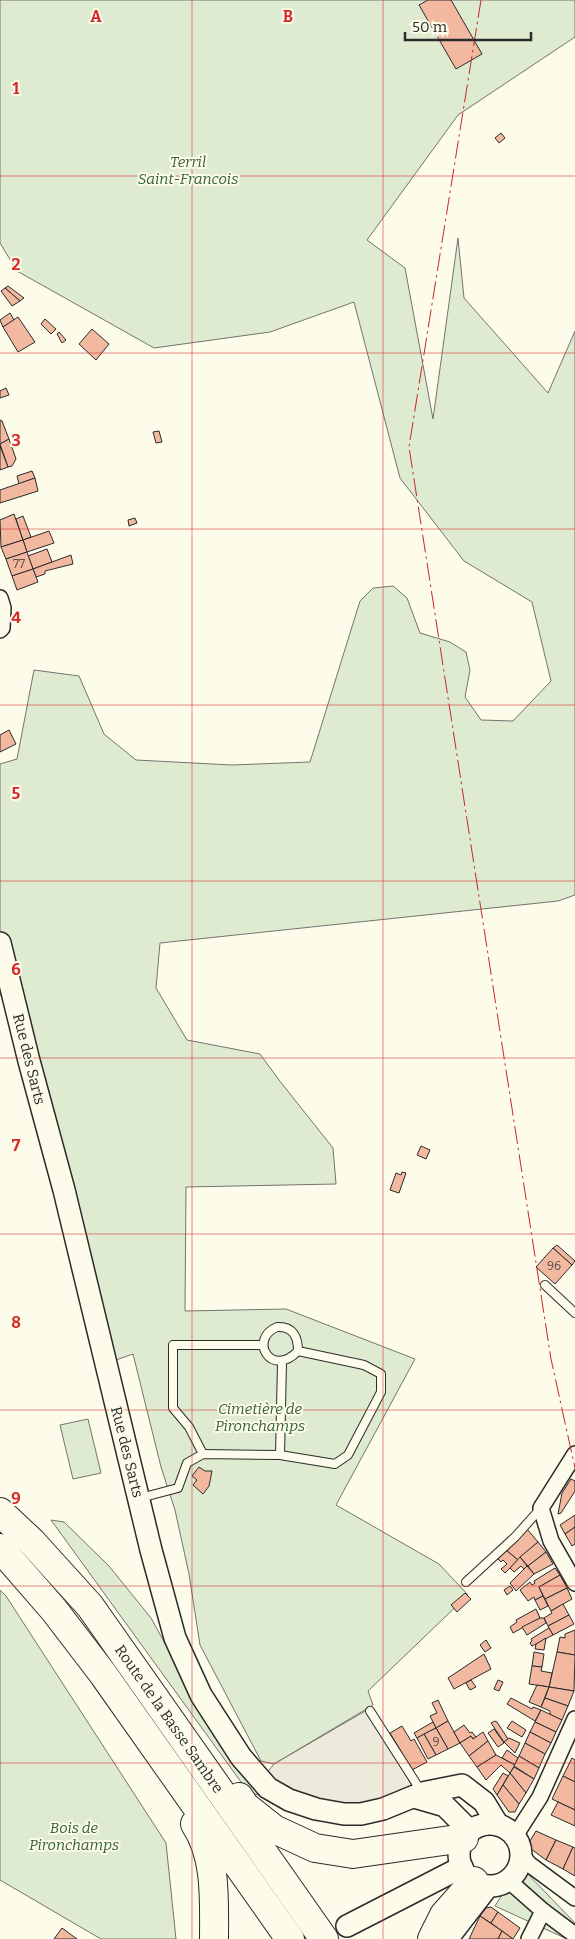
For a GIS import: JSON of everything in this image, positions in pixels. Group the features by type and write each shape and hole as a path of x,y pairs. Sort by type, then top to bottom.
{"highway":[{"path":"0,1498 32,1542"},
{"name":"Route de la Basse Sambre","path":"0,1512 32,1542 90,1606 335,1932"},
{"name":"Route de la Basse Sambre","path":"0,1548 54,1610 103,1674 290,1939"},
{"path":"90,1606 125,1636 197,1734 245,1806 274,1829 315,1848 353,1854 467,1835"},
{"path":"103,1674 124,1718 202,1835 214,1888 214,1939"},
{"path":"432,1939 444,1916 484,1879"}],"street":[{"path":"0,598 3,608 2,628 0,630"},
{"name":"Rue des Sarts","path":"0,943 29,1061 64,1190 138,1498 173,1629 184,1659 201,1695 241,1757 268,1788 289,1800 316,1809 344,1814 361,1814 418,1795 462,1785 484,1802 498,1824"},
{"path":"575,1454 541,1508 551,1541 575,1582"},
{"path":"335,1932 484,1879 516,1872 520,1862 518,1845 575,1719"},
{"path":"418,1795 445,1806 467,1835"},
{"path":"575,1898 529,1864 508,1829 498,1824 479,1826 467,1835 460,1848 460,1859 484,1879 542,1911 575,1935"},
{"path":"451,1939 484,1879"},
{"path":"528,1939 542,1911"}],"lane":[{"path":"545,1285 575,1313"},
{"path":"283,1327 293,1332 298,1343 298,1351 288,1360 282,1362 270,1358 264,1351 264,1339 271,1329 283,1327"},
{"path":"203,1454 189,1427 173,1408 173,1345 263,1345"},
{"path":"138,1498 178,1488 186,1464 203,1454 280,1455 335,1464 348,1455 381,1392 381,1374 364,1365 298,1351"},
{"path":"280,1455 282,1362"},
{"path":"466,1582 515,1537 541,1508"},
{"path":"370,1711 418,1795"}],"green space":[{"path":"0,0 575,0 575,37 458,115 367,240 405,268 433,419 458,238 464,298 548,393 575,331 575,895 558,901 160,943 156,988 187,1040 260,1054 333,1148 336,1184 186,1187 185,1311 286,1309 415,1359 336,1505 439,1564 468,1595 368,1691 373,1705 274,1764 261,1761 200,1645 189,1574 175,1510 161,1467 133,1354 116,1360 30,1034 0,994 0,764 17,759 34,670 79,676 104,734 136,760 232,765 310,762 360,601 373,588 393,586 407,598 420,633 450,642 466,652 470,670 465,697 481,720 513,721 551,681 532,602 464,561 400,478 354,302 270,332 154,348 17,271 0,243"},
{"path":"88,1419 101,1473 73,1479 60,1425"},
{"path":"51,1520 64,1522 109,1566 151,1618 190,1689 264,1796 249,1793"},
{"name":"Bois de Pironchamps","path":"0,1590 6,1596 166,1843 176,1939 101,1939 0,1880"},
{"path":"520,1866 575,1923 575,1939 567,1939 495,1906"}],"shaded area":[{"path":"367,1710 414,1789 361,1806 320,1802 273,1783 265,1775 274,1764"}],"building":[{"path":"428,0 451,0 482,54 456,69 419,5"},
{"path":"501,133 505,138 499,143 495,138"},
{"path":"8,286 24,298 20,301 5,288"},
{"path":"5,288 20,301 12,306 1,291"},
{"path":"10,313 14,320 3,327 0,320"},
{"path":"18,317 35,342 18,352 3,327"},
{"path":"45,319 56,329 51,334 41,324"},
{"path":"92,329 109,344 96,360 79,344"},
{"path":"59,332 66,340 62,343 57,334"},
{"path":"6,388 9,395 0,398 0,391"},
{"path":"0,420 9,439 0,444"},
{"path":"159,431 162,442 156,443 153,432"},
{"path":"9,439 16,459 12,466 8,467 0,444"},
{"path":"0,446 8,467 0,470"},
{"path":"32,471 35,478 19,484 17,476"},
{"path":"35,478 38,491 0,503 0,490"},
{"path":"14,514 23,540 1,547 0,520"},
{"path":"23,516 31,537 23,540 16,519"},
{"path":"135,518 137,523 129,526 128,520"},
{"path":"49,531 54,543 27,552 23,540"},
{"path":"23,540 27,552 6,559 1,547"},
{"path":"47,549 52,562 33,569 28,556"},
{"path":"27,552 33,569 12,576 6,559"},
{"path":"71,555 73,564 45,571 45,574 36,577 33,569"},
{"path":"33,569 38,582 17,590 12,576"},
{"path":"9,730 16,744 0,752 0,735"},
{"path":"421,1146 430,1150 426,1159 417,1155"},
{"path":"402,1172 406,1173 399,1193 390,1190 396,1173 401,1175"},
{"path":"557,1245 575,1261 572,1265 553,1248"},
{"path":"553,1248 572,1265 555,1284 536,1267"},
{"path":"199,1467 205,1471 212,1471 209,1486 203,1494 193,1485 197,1480 192,1476"},
{"path":"571,1479 575,1481 575,1491 561,1513 558,1514 562,1493"},
{"path":"575,1515 575,1527 565,1534 560,1525"},
{"path":"575,1527 575,1544 572,1546 565,1534"},
{"path":"527,1529 538,1542 518,1560 506,1550"},
{"path":"538,1542 546,1552 528,1566 520,1557"},
{"path":"506,1550 518,1560 505,1573 501,1569 507,1564 503,1560 501,1562 498,1559"},
{"path":"546,1552 553,1564 534,1574 528,1566"},
{"path":"520,1557 527,1566 524,1569 521,1566 514,1572 510,1568"},
{"path":"527,1566 534,1574 516,1591 510,1583"},
{"path":"555,1568 560,1575 539,1587 543,1596 535,1600 534,1597 528,1601 520,1590 530,1582 532,1585 535,1583 534,1581"},
{"path":"560,1575 567,1588 545,1599 539,1587"},
{"path":"510,1586 513,1590 507,1595 504,1590"},
{"path":"567,1588 572,1599 551,1611 545,1599"},
{"path":"465,1593 471,1599 457,1612 451,1605"},
{"path":"543,1596 548,1606 540,1610 535,1600"},
{"path":"563,1604 569,1615 548,1626 544,1618"},
{"path":"536,1609 540,1618 513,1633 510,1627 517,1622 516,1620"},
{"path":"569,1615 574,1624 553,1635 548,1626"},
{"path":"540,1618 544,1618 546,1623 527,1635 522,1627"},
{"path":"549,1628 553,1635 532,1646 530,1643 531,1639"},
{"path":"575,1630 575,1655 557,1652 560,1637 565,1638 565,1634"},
{"path":"546,1638 544,1650 535,1649 536,1644"},
{"path":"486,1640 491,1648 485,1652 480,1645"},
{"path":"534,1652 544,1654 542,1667 532,1666"},
{"path":"557,1652 575,1655 574,1691 549,1687"},
{"path":"484,1654 491,1669 454,1689 448,1678"},
{"path":"532,1666 542,1667 541,1671 552,1673 549,1687 529,1684"},
{"path":"471,1680 476,1687 470,1690 466,1683"},
{"path":"498,1680 503,1682 499,1691 494,1689"},
{"path":"537,1685 549,1687 541,1707 529,1702"},
{"path":"549,1687 574,1691 568,1706 545,1698"},
{"path":"511,1698 532,1709 533,1707 541,1710 535,1721 507,1704"},
{"path":"545,1698 568,1706 562,1720 550,1715 550,1711 541,1707"},
{"path":"438,1700 448,1721 436,1728 430,1716 437,1713 432,1703"},
{"path":"541,1710 562,1720 556,1732 535,1722"},
{"path":"448,1721 460,1743 448,1749 436,1728"},
{"path":"495,1721 508,1739 504,1742 491,1723"},
{"path":"512,1721 526,1730 522,1737 507,1728"},
{"path":"433,1722 436,1728 417,1738 414,1733"},
{"path":"535,1722 556,1732 551,1743 530,1732"},
{"path":"464,1725 476,1737 473,1739 471,1736 460,1743 454,1732"},
{"path":"402,1726 411,1741 414,1739 427,1762 412,1770 390,1733"},
{"path":"436,1728 448,1749 436,1755 424,1734"},
{"path":"494,1729 504,1743 498,1747 488,1733"},
{"path":"483,1732 488,1741 469,1756 460,1743 471,1736 473,1739"},
{"path":"530,1732 551,1743 545,1754 525,1743"},
{"path":"424,1734 436,1755 428,1759 417,1738"},
{"path":"509,1738 520,1743 515,1753 504,1742"},
{"path":"488,1741 496,1755 477,1767 469,1756"},
{"path":"525,1743 545,1754 539,1768 519,1756"},
{"path":"507,1750 518,1758 515,1765 502,1758"},
{"path":"496,1755 515,1765 510,1773 501,1765 486,1780 477,1767"},
{"path":"519,1756 539,1768 534,1779 514,1766"},
{"path":"572,1758 575,1760 575,1782 563,1776"},
{"path":"514,1767 534,1779 526,1793 510,1773"},
{"path":"503,1773 508,1776 497,1795 493,1789"},
{"path":"510,1773 526,1793 519,1804 503,1785"},
{"path":"563,1776 575,1782 575,1810 552,1799"},
{"path":"503,1785 519,1804 515,1812 509,1812 497,1795"},
{"path":"558,1802 575,1810 575,1826 551,1815"},
{"path":"536,1831 556,1840 546,1860 527,1846"},
{"path":"556,1840 573,1847 563,1869 546,1860"},
{"path":"573,1847 575,1848 575,1876 563,1869"},
{"path":"491,1907 498,1912 491,1923 480,1916 486,1908"},
{"path":"498,1912 520,1928 513,1939 491,1923"},
{"path":"480,1916 502,1931 498,1939 469,1939"},
{"path":"62,1928 77,1939 54,1939"},
{"path":"502,1931 513,1939 498,1939"}],"power":[{"path":"481,0 409,447 551,1359 575,1468"}],"park label":[{"name":"Terril Saint-Francois","path":"188,170"},
{"name":"Cimetière de Pironchamps","path":"260,1418"}]}
